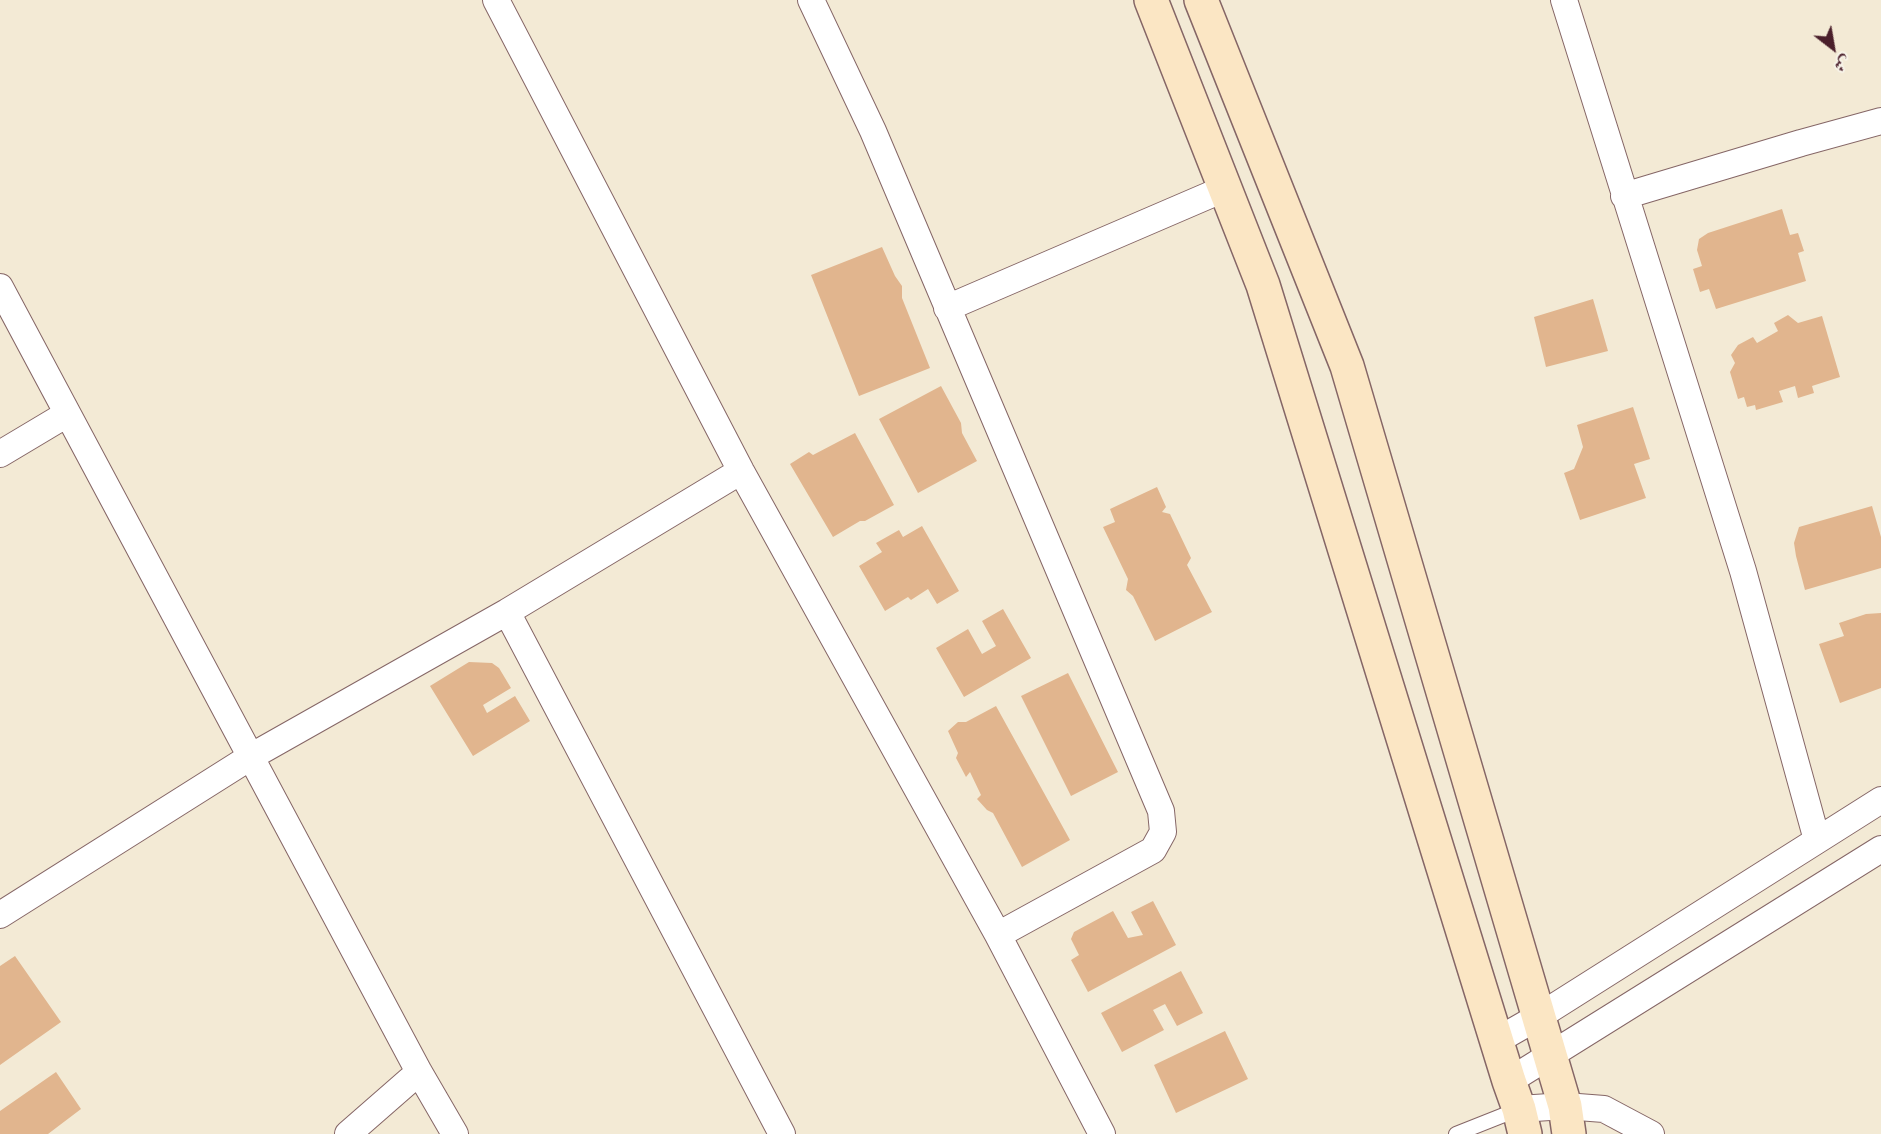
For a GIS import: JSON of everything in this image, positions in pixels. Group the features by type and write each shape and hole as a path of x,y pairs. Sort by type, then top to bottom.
{"main road":[{"path":"1151,0 1263,285 1518,1108"},
{"path":"1201,0 1347,366 1567,1120"}],"street":[{"path":"496,0 741,471 998,935 1102,1134"},
{"path":"811,0 873,131 1161,811 1163,832 1153,850 998,935"},
{"path":"1564,0 1743,571 1817,840"},
{"path":"1624,196 1881,121"},
{"path":"947,308 1226,188"},
{"path":"0,287 419,1072 455,1134"},
{"path":"0,454 67,414"},
{"path":"0,915 252,756 507,612 741,471"},
{"path":"507,612 782,1134"},
{"path":"1496,1041 1538,1017 1881,800"},
{"path":"1651,1134 1604,1109 1567,1120 1518,1108 1549,1056 1881,849"},
{"path":"348,1134 419,1072"}],"lane":[{"path":"1456,1134 1518,1108"}],"building":[{"path":"1782,209 1790,235 1798,233 1804,251 1798,253 1806,281 1716,309 1709,289 1700,292 1693,269 1702,266 1697,250 1699,239 1708,233"},
{"path":"882,247 902,286 902,298 930,368 859,396 811,275"},
{"path":"1593,299 1608,351 1546,367 1534,317"},
{"path":"1788,315 1798,323 1822,316 1840,377 1812,386 1814,393 1798,398 1795,386 1779,391 1783,402 1756,410 1755,405 1747,407 1744,397 1738,399 1730,372 1735,363 1731,355 1738,345 1753,337 1757,343 1778,331 1774,323"},
{"path":"941,386 961,423 962,433 977,461 918,493 879,419"},
{"path":"1633,407 1650,459 1634,464 1646,498 1580,520 1564,473 1574,469 1583,447 1577,425"},
{"path":"855,433 894,505 833,537 790,464 809,452 813,455"},
{"path":"1157,487 1166,507 1162,512 1170,514 1191,558 1187,565 1212,612 1155,641 1133,596 1126,590 1128,579 1103,527 1115,522 1110,509"},
{"path":"1872,506 1881,537 1881,568 1805,590 1794,543 1799,527"},
{"path":"922,526 959,591 937,604 928,589 911,600 908,597 885,611 859,566 882,552 876,543 899,530 903,537"},
{"path":"1003,609 1031,658 964,697 936,648 968,629 982,654 996,646 982,621"},
{"path":"1881,613 1881,688 1840,703 1819,644 1844,636 1839,623 1866,614"},
{"path":"469,662 492,663 499,668 511,688 483,705 487,713 515,696 530,721 473,756 430,686"},
{"path":"1068,673 1118,772 1071,796 1021,696"},
{"path":"996,706 1070,840 1022,867 993,813 977,799 981,795 970,772 966,777 956,758 958,753 948,731 958,722 966,722"},
{"path":"1153,901 1176,945 1088,992 1071,960 1079,955 1071,939 1074,932 1113,911 1128,938 1143,935 1131,912"},
{"path":"15,956 61,1022 0,1065 0,966"},
{"path":"1181,971 1203,1013 1177,1026 1165,1004 1153,1010 1164,1030 1122,1052 1101,1013"},
{"path":"1225,1031 1248,1079 1176,1113 1154,1065"},
{"path":"56,1072 81,1109 48,1134 0,1134 0,1111"}]}
